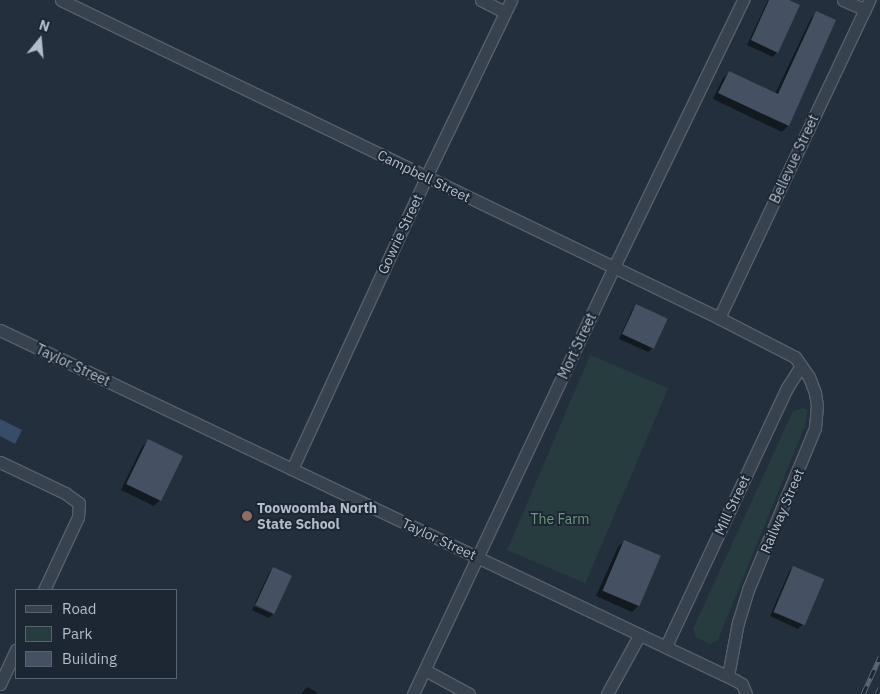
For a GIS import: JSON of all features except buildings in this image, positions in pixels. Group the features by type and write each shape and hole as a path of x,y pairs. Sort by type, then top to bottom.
{"street":[{"name":"Campbell Street","path":"61,0 787,352"},
{"path":"481,0 506,12"},
{"name":"Gowrie Street","path":"292,469 426,177 511,0"},
{"name":"Mort Street","path":"413,694 614,267 743,0"},
{"path":"843,0 867,5"},
{"name":"Bellevue Street","path":"719,318 867,5"},
{"name":"Taylor Street","path":"0,330 666,646 728,676 744,689"},
{"name":"Railway Street","path":"728,676 738,622 748,590 815,428 817,405 815,393 809,377 787,352"},
{"name":"Mill Street","path":"666,646 787,388 801,366"},
{"path":"0,462 65,493 79,503 78,517 44,589"},
{"path":"607,694 640,634"},
{"path":"0,684 15,651"},
{"path":"425,670 469,694"}],"green space":[{"name":"The Farm","path":"590,355 668,388 585,583 507,550"},
{"path":"803,408 808,410 805,426 718,640 710,644 696,637 693,629 793,411"}],"water":[{"path":"0,419 22,430 15,444 0,436"}],"railway":[{"path":"863,694 880,657"},
{"path":"877,694 880,688"}],"place":[{"name":"Toowoomba North State School","path":"247,516"}]}
